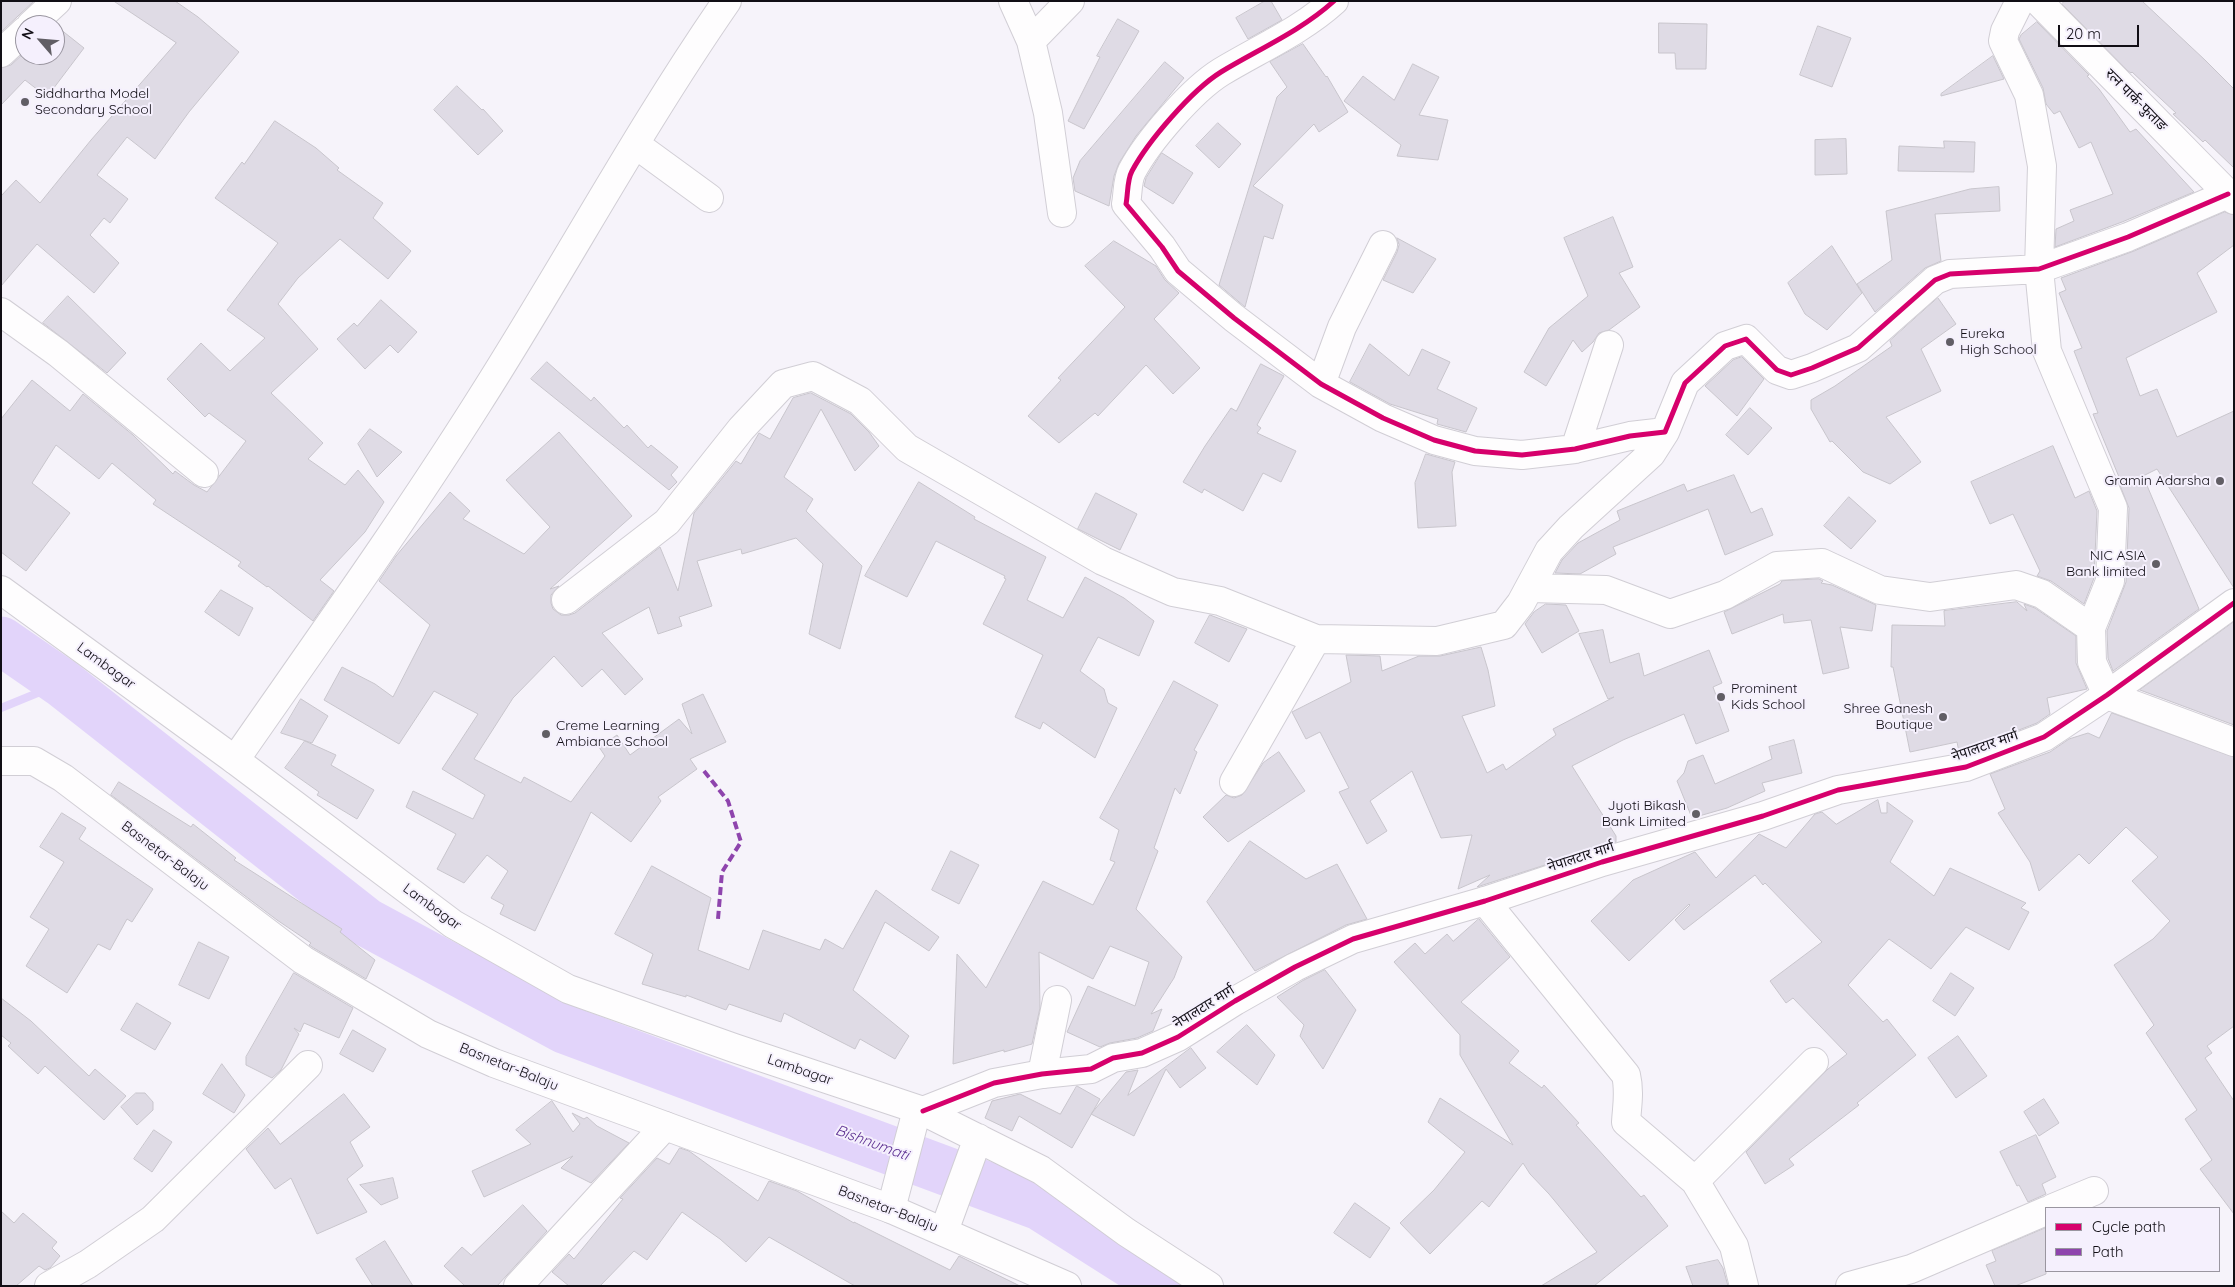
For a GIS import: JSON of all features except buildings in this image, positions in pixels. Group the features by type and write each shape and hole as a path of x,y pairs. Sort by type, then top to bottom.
{"street":[{"path":"42,15 57,1"},
{"path":"235,760 363,575 478,403 635,144 727,1"},
{"path":"1012,1 1031,41 1048,113 1062,213"},
{"path":"1031,41 1070,1"},
{"path":"1334,1 1314,19 1220,73 1193,95 1153,141 1131,172 1126,204 1162,247 1178,271 1234,318 1320,384 1383,418 1434,440 1476,451 1522,455 1575,449 1630,436 1665,432"},
{"path":"2020,1 2002,41 2029,95 2042,166 2039,269 2047,350 2113,508 2110,581 2091,628 2092,662 2107,694 2234,742"},
{"name":"रत्न पार्क-फुताङ","path":"2038,1 2231,197"},
{"path":"1,53 15,40"},
{"path":"635,144 709,198"},
{"path":"566,600 667,522 741,429 783,384 813,376 860,401 907,448 1103,561 1173,592 1220,601 1316,639 1437,640 1494,628 1504,625 1530,588 1549,551 1571,527 1651,454 1665,432 1685,383 1725,346 1746,339 1777,370 1791,375 1858,348 1935,280 1950,274 2039,269 2231,197"},
{"path":"1320,384 1342,327 1383,245"},
{"path":"1,312 58,354 204,473"},
{"path":"1575,449 1609,345"},
{"path":"1530,588 1606,590 1670,614 1725,595 1776,566 1822,563 1880,590 1930,598 2016,585 2042,594 2091,628"},
{"name":"Lambagar","path":"1,590 235,760 453,924 568,989 917,1118 974,1150 1041,1170 1126,1232 1209,1286"},
{"name":"नेपालटार मार्ग","path":"917,1118 994,1083 1042,1074 1092,1069 1113,1058 1142,1053 1178,1037 1235,1001 1295,967 1353,939 1485,902 1602,862 1763,816 1838,790 1966,767 2044,737 2234,604"},
{"path":"1234,782 1316,639"},
{"name":"Basnetar-Balaju","path":"1,761 34,761 63,778 303,960 428,1034 494,1063 665,1126 893,1199 947,1221 1036,1280 1067,1286"},
{"path":"1485,902 1626,1076 1630,1091 1626,1105 1626,1122 1695,1180 1734,1246 1744,1286"},
{"path":"1042,1074 1057,1000"},
{"path":"1695,1180 1814,1062"},
{"path":"49,1286 88,1264 153,1219 308,1065"},
{"path":"893,1199 917,1118"},
{"path":"518,1286 665,1126"},
{"path":"947,1221 974,1150"},
{"path":"2055,1207 2094,1191"},
{"path":"1850,1286 1911,1269 2045,1211"}],"waterway":[{"name":"Bishnumati","path":"1,641 62,683 366,922 564,1029 1040,1206 1166,1286"},
{"path":"1,708 62,683"}],"marked path":[{"path":"704,771 728,801 741,842 722,872 718,919"}],"cycle path":[{"path":"1334,1 1294,31 1221,72 1184,103 1149,145 1132,171 1128,183 1126,204 1162,247 1178,271 1234,318 1321,384 1383,418 1434,440 1475,451 1522,455 1575,449 1630,436 1665,432 1685,383 1725,346 1746,339 1777,370 1791,375 1858,348 1935,280 1950,274 2039,269 2128,237 2228,194"},
{"path":"923,1111 994,1083 1042,1074 1091,1069 1113,1058 1142,1053 1178,1037 1235,1001 1295,967 1353,939 1485,901 1602,862 1763,816 1838,790 1966,767 2044,737 2107,695 2234,603"}],"place":[{"name":"Siddhartha Model Secondary School","path":"25,102"},
{"name":"Eureka High School","path":"1950,342"},
{"name":"Gramin Adarsha","path":"2220,481"},
{"name":"NIC ASIA Bank limited","path":"2156,564"},
{"name":"Prominent Kids School","path":"1721,697"},
{"name":"Shree Ganesh Boutique","path":"1943,717"},
{"name":"Creme Learning Ambiance School","path":"546,734"},
{"name":"Jyoti Bikash Bank Limited","path":"1696,814"}]}
